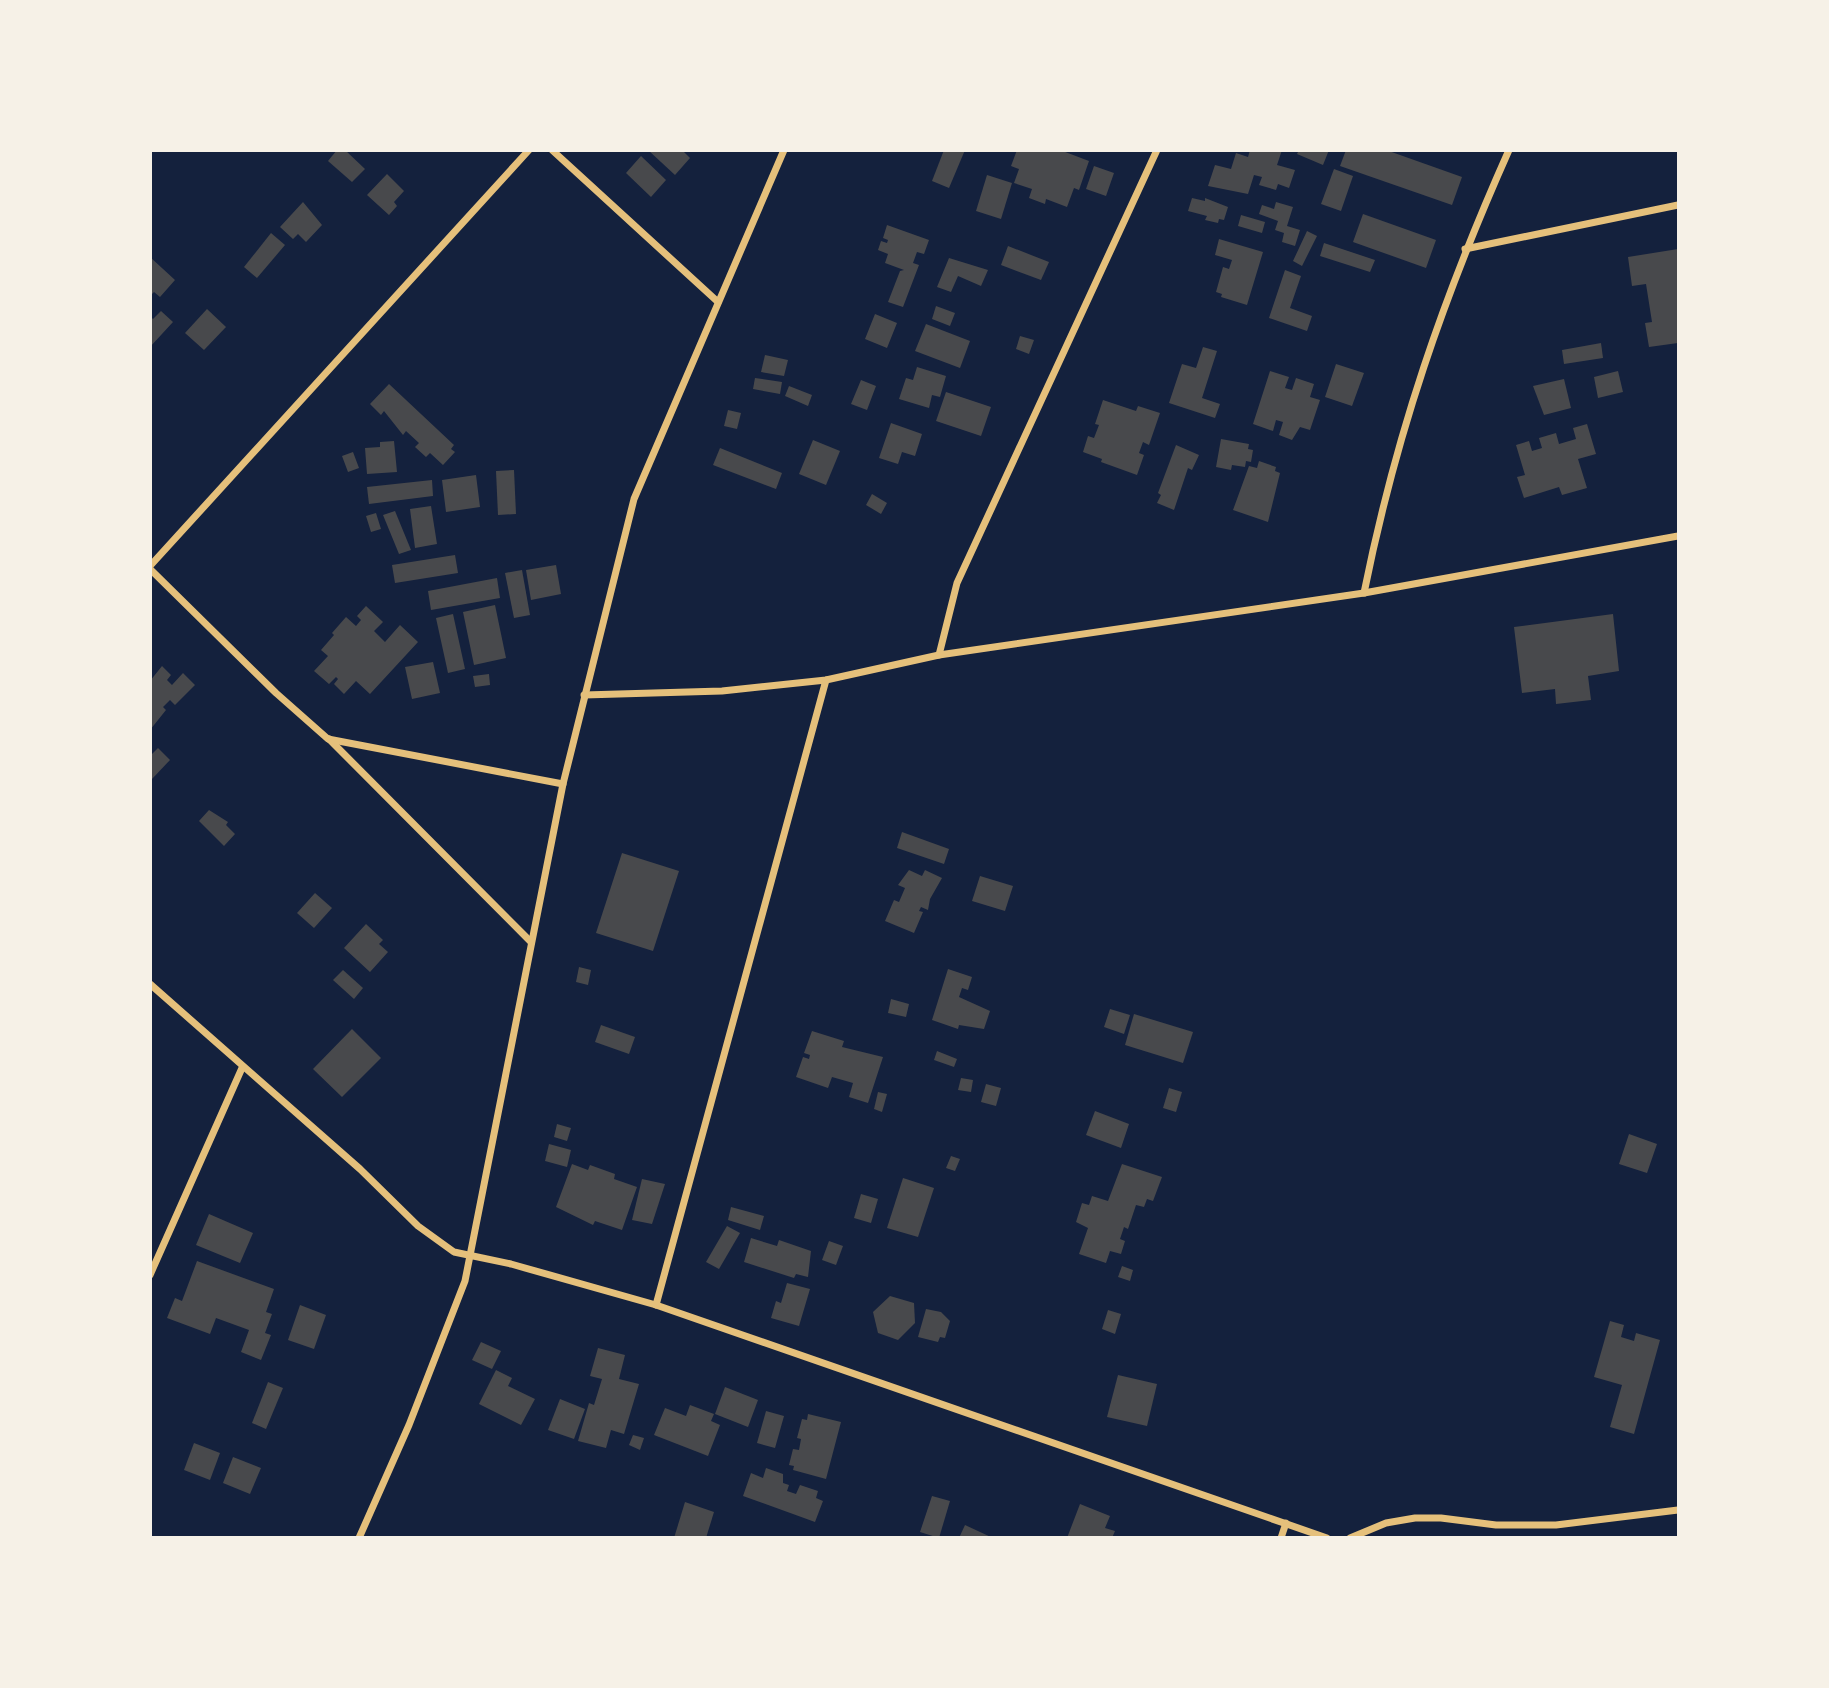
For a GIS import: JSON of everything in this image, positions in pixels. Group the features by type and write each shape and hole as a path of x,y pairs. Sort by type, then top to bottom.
{"street":[{"path":"529,150 150,568 328,739 531,942"},
{"path":"552,150 719,302"},
{"path":"362,1537 456,1310 471,1256 564,783 634,499 785,150"},
{"path":"939,655 957,583 1157,150"},
{"path":"1364,593 1382,500 1431,338 1465,249 1509,150"},
{"path":"1465,249 1678,205"},
{"path":"584,695 722,691 826,680 939,655 1364,593 1678,536"},
{"path":"656,1305 826,680"},
{"path":"328,739 564,783"},
{"path":"150,984 442,1245 471,1256 512,1264 656,1305 1327,1538"},
{"path":"150,1275 242,1068"},
{"path":"1350,1538 1386,1523 1415,1518 1441,1518 1496,1525 1556,1525 1678,1510"},
{"path":"1282,1538 1286,1524"}],"building":[{"path":"337,150 345,150 365,169 352,182 328,161"},
{"path":"648,150 682,150 690,158 675,175"},
{"path":"944,150 965,150 949,188 932,181"},
{"path":"1017,150 1060,150 1089,161 1079,190 1074,188 1067,207 1046,199 1045,204 1029,198 1032,189 1014,183 1019,169 1011,166"},
{"path":"1250,150 1282,150 1277,165 1295,170 1289,188 1278,184 1276,190 1259,185 1262,177 1254,175 1248,194 1208,186 1215,165 1231,169 1236,153 1248,157"},
{"path":"1299,150 1329,150 1323,165 1297,154"},
{"path":"1346,150 1386,150 1462,177 1452,205 1340,166"},
{"path":"641,156 666,180 651,197 626,173"},
{"path":"1094,166 1114,173 1106,196 1086,189"},
{"path":"1334,169 1353,176 1341,211 1321,204"},
{"path":"387,174 404,191 394,202 397,206 389,215 367,195"},
{"path":"987,175 1012,183 1001,219 976,211"},
{"path":"1192,198 1205,201 1205,198 1228,207 1224,220 1219,219 1218,223 1205,220 1207,216 1188,211"},
{"path":"303,202 322,225 306,242 298,234 293,239 280,227"},
{"path":"1276,202 1293,207 1287,226 1300,230 1295,246 1282,242 1284,233 1275,230 1278,221 1259,214 1262,205 1274,209"},
{"path":"1363,214 1436,240 1426,268 1353,242"},
{"path":"1241,215 1265,222 1262,233 1238,226"},
{"path":"887,225 929,240 924,254 917,252 913,263 919,265 903,307 888,302 900,271 904,270 885,263 888,254 878,250 881,241 887,243 888,240 883,238"},
{"path":"1307,231 1317,236 1302,266 1293,261"},
{"path":"271,233 285,245 257,278 244,267"},
{"path":"1219,239 1263,252 1247,305 1221,297 1222,294 1216,292 1223,267 1229,269 1232,260 1215,255"},
{"path":"1324,243 1375,260 1370,272 1320,256"},
{"path":"1008,246 1049,262 1041,280 1001,265"},
{"path":"1678,249 1678,343 1649,347 1645,323 1652,322 1646,284 1632,286 1628,257"},
{"path":"150,257 175,280 160,297 154,292 150,296"},
{"path":"949,258 988,270 981,286 958,276 951,292 937,287"},
{"path":"1285,270 1301,276 1290,308 1312,316 1307,331 1269,318"},
{"path":"936,306 955,313 950,326 932,319"},
{"path":"207,309 226,327 204,350 185,333"},
{"path":"161,311 173,322 150,347 150,316 153,319"},
{"path":"875,314 897,323 887,348 865,339"},
{"path":"926,324 970,341 960,368 915,351"},
{"path":"1020,336 1034,340 1029,354 1016,349"},
{"path":"1601,343 1603,358 1564,364 1562,350"},
{"path":"1203,347 1217,351 1202,398 1220,404 1215,418 1169,403 1182,364 1196,368"},
{"path":"765,355 788,360 784,376 761,372"},
{"path":"1336,364 1364,373 1352,406 1325,397"},
{"path":"917,367 946,376 940,397 932,395 929,408 899,399 906,378 913,380"},
{"path":"1270,371 1289,377 1285,388 1292,390 1296,378 1314,384 1310,397 1320,400 1310,430 1300,427 1292,440 1279,435 1283,422 1276,420 1273,431 1253,424"},
{"path":"1618,371 1623,392 1598,398 1594,377"},
{"path":"755,378 782,382 780,394 753,389"},
{"path":"1564,379 1571,408 1544,415 1533,386"},
{"path":"861,380 876,386 867,410 851,404"},
{"path":"389,384 454,445 451,449 455,452 443,465 430,453 426,457 415,447 419,443 406,431 403,435 384,411 381,415 370,404"},
{"path":"789,386 812,395 808,406 785,396"},
{"path":"946,392 991,407 981,436 936,421"},
{"path":"1103,400 1136,411 1138,406 1160,413 1149,445 1143,442 1139,453 1144,455 1137,475 1101,462 1102,459 1083,452 1088,436 1094,438 1099,425 1095,424"},
{"path":"728,410 741,413 737,429 724,426"},
{"path":"891,423 922,434 915,456 902,452 898,464 879,458"},
{"path":"1587,424 1596,454 1578,459 1587,488 1562,495 1559,487 1524,498 1517,477 1525,475 1516,445 1529,441 1532,451 1542,448 1539,438 1556,433 1559,444 1576,439 1573,428"},
{"path":"1221,439 1249,444 1248,449 1253,450 1251,462 1246,461 1245,467 1232,465 1231,470 1216,467"},
{"path":"813,440 840,451 826,485 799,474"},
{"path":"394,441 397,472 367,474 365,448 380,447 380,442"},
{"path":"1176,445 1199,455 1192,470 1188,468 1174,510 1157,503 1161,495 1158,493"},
{"path":"720,448 782,473 776,489 713,465"},
{"path":"353,452 359,468 348,472 342,456"},
{"path":"1259,461 1276,467 1275,471 1280,473 1268,522 1233,510 1249,466 1257,468"},
{"path":"514,470 516,514 498,515 496,471"},
{"path":"476,475 480,507 446,512 442,480"},
{"path":"432,480 433,496 369,504 367,487"},
{"path":"872,494 887,503 881,514 866,505"},
{"path":"431,506 437,544 415,548 410,509"},
{"path":"395,511 411,550 399,554 383,515"},
{"path":"376,513 381,529 371,532 366,516"},
{"path":"455,555 458,573 395,583 392,565"},
{"path":"556,565 561,594 531,600 526,570"},
{"path":"522,570 530,615 514,618 505,573"},
{"path":"497,578 500,598 431,610 428,591"},
{"path":"495,605 506,658 474,665 463,612"},
{"path":"366,606 383,622 374,631 385,642 400,625 418,642 370,694 356,681 344,694 334,684 338,679 336,677 329,684 314,671 328,656 321,650 334,635 332,633 346,617 356,626 361,620 357,616"},
{"path":"453,614 465,669 448,673 436,618"},
{"path":"1613,614 1619,671 1588,676 1591,700 1556,704 1555,689 1522,693 1514,627"},
{"path":"433,662 440,693 412,699 405,667"},
{"path":"162,666 171,675 167,680 172,685 183,673 195,685 175,705 170,700 163,707 166,710 150,730 150,681"},
{"path":"489,674 490,685 475,687 473,676"},
{"path":"158,748 170,760 152,779 150,756"},
{"path":"209,810 228,822 226,825 235,834 224,846 199,821"},
{"path":"902,832 949,849 944,864 897,848"},
{"path":"622,853 679,871 653,951 596,933"},
{"path":"909,870 922,876 925,870 942,878 930,899 928,910 921,907 919,911 923,912 914,933 885,921 894,900 899,902 905,888 898,885"},
{"path":"980,876 1013,886 1005,911 972,901"},
{"path":"315,893 332,908 314,928 297,913"},
{"path":"366,924 383,940 379,944 388,952 370,972 344,948"},
{"path":"579,967 591,970 588,985 576,982"},
{"path":"948,969 972,977 968,990 962,988 959,997 990,1011 984,1029 959,1025 958,1029 932,1020"},
{"path":"343,970 363,988 354,999 333,980"},
{"path":"891,999 909,1004 906,1017 888,1013"},
{"path":"1110,1009 1130,1015 1124,1034 1104,1027"},
{"path":"1134,1014 1193,1032 1183,1063 1125,1045"},
{"path":"601,1025 635,1037 629,1054 595,1042"},
{"path":"352,1029 381,1058 342,1097 313,1069"},
{"path":"812,1031 844,1041 842,1047 883,1057 868,1103 849,1097 853,1083 832,1077 828,1088 796,1077 803,1057 809,1059 810,1055 804,1053"},
{"path":"937,1051 957,1059 954,1067 934,1060"},
{"path":"961,1078 973,1080 971,1092 958,1090"},
{"path":"986,1084 1001,1088 996,1106 981,1102"},
{"path":"1169,1088 1182,1092 1176,1112 1163,1108"},
{"path":"878,1092 887,1094 882,1112 874,1109"},
{"path":"1095,1111 1129,1124 1121,1148 1086,1135"},
{"path":"557,1124 571,1128 567,1141 554,1137"},
{"path":"1629,1134 1657,1144 1647,1173 1619,1164"},
{"path":"549,1144 571,1150 567,1167 545,1161"},
{"path":"951,1156 960,1159 955,1171 946,1168"},
{"path":"572,1164 588,1170 590,1165 615,1174 614,1179 637,1187 622,1230 595,1221 593,1225 556,1207"},
{"path":"1122,1164 1162,1177 1153,1201 1147,1199 1144,1207 1136,1205 1128,1229 1124,1227 1120,1239 1125,1241 1121,1254 1110,1251 1106,1263 1079,1254 1088,1228 1076,1222 1082,1203 1089,1205 1092,1196 1108,1201"},
{"path":"903,1178 934,1188 918,1237 887,1228"},
{"path":"642,1179 665,1184 652,1224 632,1220"},
{"path":"861,1194 878,1199 871,1223 854,1218"},
{"path":"731,1207 764,1216 760,1230 728,1220"},
{"path":"209,1214 253,1233 240,1263 196,1245"},
{"path":"727,1226 740,1233 719,1269 706,1262"},
{"path":"751,1238 777,1246 779,1240 811,1251 808,1277 796,1274 794,1278 744,1262"},
{"path":"829,1241 843,1246 836,1265 822,1260"},
{"path":"197,1261 274,1289 266,1312 272,1314 265,1333 271,1335 261,1360 241,1352 249,1330 216,1318 210,1334 167,1318 175,1298 182,1301"},
{"path":"1122,1266 1133,1270 1130,1281 1118,1277"},
{"path":"787,1283 810,1289 799,1326 771,1318 776,1301 781,1303"},
{"path":"890,1296 914,1303 915,1323 898,1340 878,1333 873,1312"},
{"path":"300,1305 326,1315 314,1349 288,1340"},
{"path":"926,1309 941,1312 950,1321 945,1338 940,1337 938,1342 918,1337"},
{"path":"1108,1310 1121,1314 1115,1334 1102,1329"},
{"path":"1610,1321 1624,1325 1621,1337 1634,1341 1636,1333 1660,1340 1634,1434 1610,1427 1622,1385 1594,1377"},
{"path":"481,1342 501,1351 492,1369 472,1360"},
{"path":"598,1348 625,1355 619,1379 639,1384 624,1434 611,1430 606,1448 578,1441 589,1403 594,1405 602,1379 590,1376"},
{"path":"496,1370 512,1378 508,1386 535,1399 521,1425 479,1404"},
{"path":"1118,1375 1157,1384 1147,1426 1107,1417"},
{"path":"268,1382 283,1388 266,1429 252,1423"},
{"path":"725,1387 758,1400 748,1427 715,1414"},
{"path":"560,1399 585,1409 574,1439 548,1430"},
{"path":"690,1405 714,1414 711,1421 720,1425 708,1456 654,1435 665,1408 686,1416"},
{"path":"766,1411 784,1416 775,1448 757,1443"},
{"path":"808,1414 841,1422 826,1479 793,1470 794,1466 789,1465 793,1449 799,1450 801,1439 797,1438 802,1419 807,1420"},
{"path":"633,1435 644,1438 640,1450 629,1445"},
{"path":"194,1443 220,1453 210,1480 184,1470"},
{"path":"233,1457 261,1468 250,1494 223,1483"},
{"path":"766,1468 783,1474 783,1483 789,1485 787,1491 796,1494 800,1485 818,1491 816,1498 823,1501 815,1522 743,1496 751,1473 763,1478"},
{"path":"932,1496 950,1501 939,1538 920,1532"},
{"path":"685,1502 714,1512 706,1538 674,1538"},
{"path":"1080,1504 1110,1516 1105,1528 1115,1531 1112,1538 1067,1538"},
{"path":"965,1525 993,1538 959,1538"}]}
